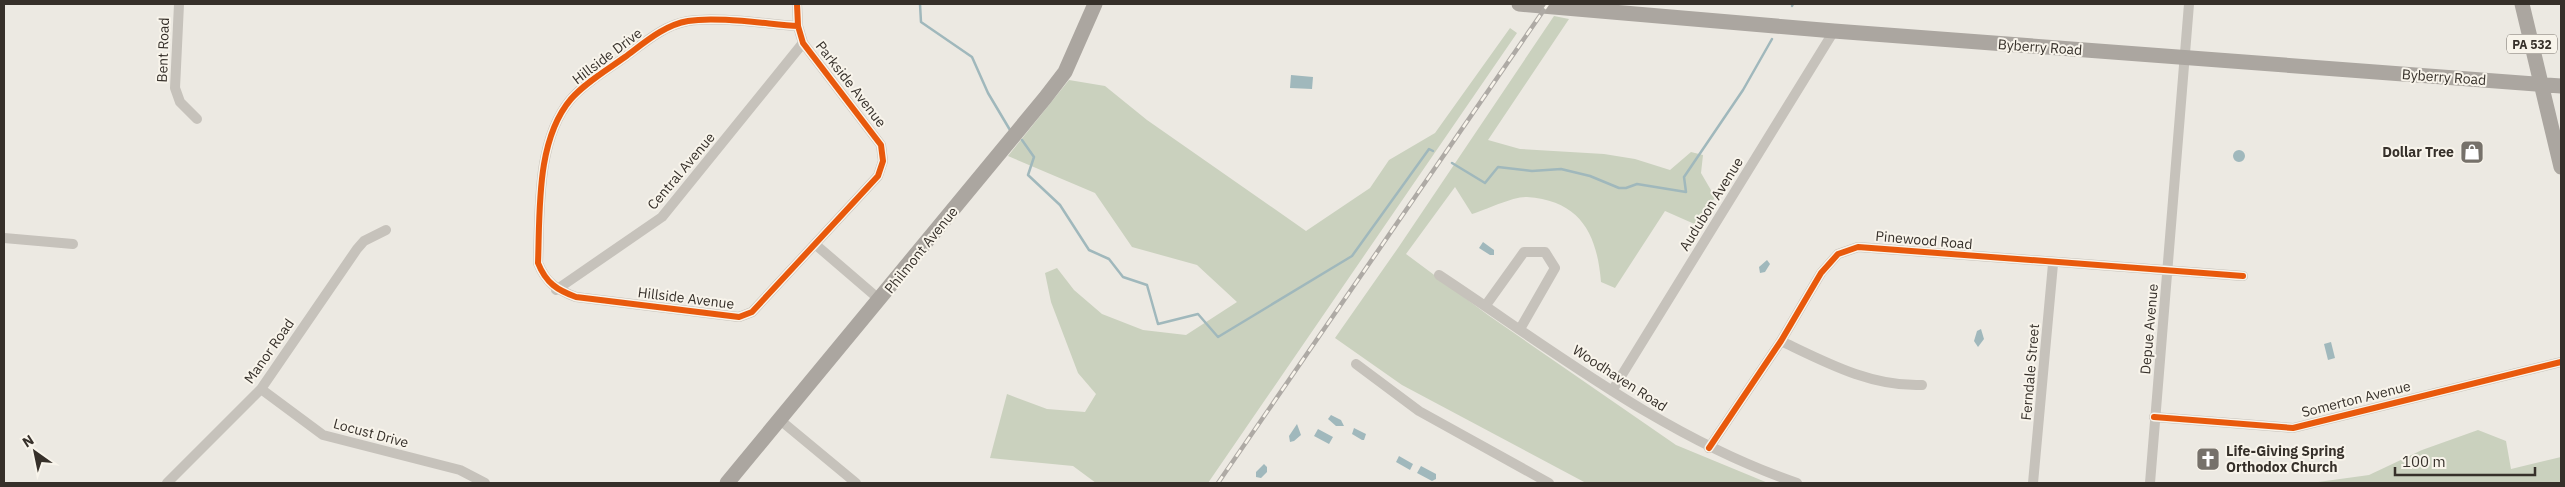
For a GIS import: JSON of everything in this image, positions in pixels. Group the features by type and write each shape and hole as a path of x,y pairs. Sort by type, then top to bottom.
{"main road":[{"name":"Philmont Avenue","path":"727,483 880,300 1065,72 1095,4"},
{"name":"Byberry Road","path":"1519,4 1834,31 2561,86"},
{"name":"PA 532","path":"2522,4 2561,167"}],"street":[{"name":"Bent Road","path":"179,4 175,88 180,102 197,119"},
{"name":"Parkside Avenue","path":"798,4 798,26 803,44 876,137 881,145 883,161 878,176 816,245"},
{"name":"Depue Avenue","path":"2150,483 2189,4"},
{"name":"Hillside Drive","path":"556,290 545,277 538,263 544,160 549,136 560,113 572,98 604,71 658,33 676,24 695,20 798,26"},
{"name":"Audubon Avenue","path":"1612,391 1834,31"},
{"name":"Central Avenue","path":"556,290 662,217 803,44"},
{"name":"Manor Road","path":"167,483 261,389 356,249 364,242 386,230"},
{"path":"4,238 73,244"},
{"path":"816,245 880,300"},
{"name":"Hillside Avenue","path":"556,290 576,297 739,317 752,312 816,245"},
{"name":"Pinewood Road","path":"1709,448 1781,341 1821,274 1838,254 1858,247 2053,264 2243,276"},
{"path":"1486,305 1524,252 1545,252 1555,268 1520,329"},
{"name":"Ferndale Street","path":"2034,483 2053,264"},
{"name":"Woodhaven Road","path":"1439,274 1630,403 1709,448 1797,483"},
{"path":"1781,341 1844,371 1882,381 1922,386"},
{"name":"Somerton Avenue","path":"2154,417 2292,428 2561,362"},
{"path":"1356,364 1419,411 1549,483"},
{"name":"Locust Drive","path":"261,389 323,435 460,470 485,483"},
{"path":"780,420 856,483"}],"green space":[{"path":"1554,16 1569,19 1488,140 1520,149 1604,154 1635,159 1670,170 1691,152 1703,155 1701,173 1715,197 1699,226 1665,211 1615,288 1601,282 1595,249 1583,223 1561,205 1546,200 1521,197 1472,214 1455,187 1406,254 1488,315 1676,445 1768,483 1586,483 1402,385 1335,338"},
{"path":"1510,28 1517,33 1208,483 1096,483 1073,466 990,458 1007,394 1047,409 1085,412 1096,394 1078,373 1051,302 1045,273 1057,268 1074,290 1102,314 1143,330 1186,335 1237,302 1197,265 1132,247 1095,193 1008,156 1069,80 1105,86 1147,120 1306,231 1370,188 1389,160 1435,133"},
{"path":"2478,430 2506,441 2511,469 2561,457 2561,483 2311,483 2369,475 2422,450"}],"water":[{"path":"1291,75 1313,77 1312,89 1290,88"},
{"path":"2239,150 2245,156 2239,162 2233,156"},
{"path":"1483,242 1494,250 1494,255 1490,255 1479,248"},
{"path":"1767,260 1770,264 1765,272 1760,273 1759,267"},
{"path":"1981,329 1984,339 1978,347 1974,341 1977,331"},
{"path":"2331,342 2335,358 2328,360 2324,344"},
{"path":"1331,415 1341,420 1344,426 1336,426 1328,419"},
{"path":"1297,424 1301,435 1290,442 1289,436"},
{"path":"1354,428 1366,434 1364,440 1352,434"},
{"path":"1318,429 1333,437 1329,444 1314,436"},
{"path":"1399,456 1413,464 1410,470 1396,462"},
{"path":"1264,464 1267,467 1267,472 1261,478 1256,477 1256,472"},
{"path":"1421,466 1436,474 1436,479 1432,481 1417,473"}],"waterway":[{"path":"920,4 921,22 972,57 988,93 1010,130"},
{"path":"1452,163 1485,183 1498,167 1532,171 1561,169 1590,176 1619,188 1626,188 1637,184 1686,192 1684,177 1743,90 1772,39"},
{"path":"1022,140 1034,157 1028,175 1060,205 1089,250 1109,259 1123,277 1147,285 1158,324 1198,314 1218,337 1352,256 1429,149 1433,151"}],"railway":[{"path":"1218,483 1548,4"}],"cycle path":[{"path":"797,4 798,26 803,43 881,145 883,161 878,176 752,312 739,317 576,297 563,292 553,285 545,276 538,263 542,177 551,135 571,99 597,76 655,35 679,23 713,19 798,26"},
{"path":"1709,448 1781,341 1821,273 1838,254 1858,247 2243,276"},
{"path":"2154,417 2293,428 2561,362"}],"place":[{"name":"Dollar Tree","path":"2472,152"},
{"name":"Life-Giving Spring Orthodox Church","path":"2208,459"}]}
